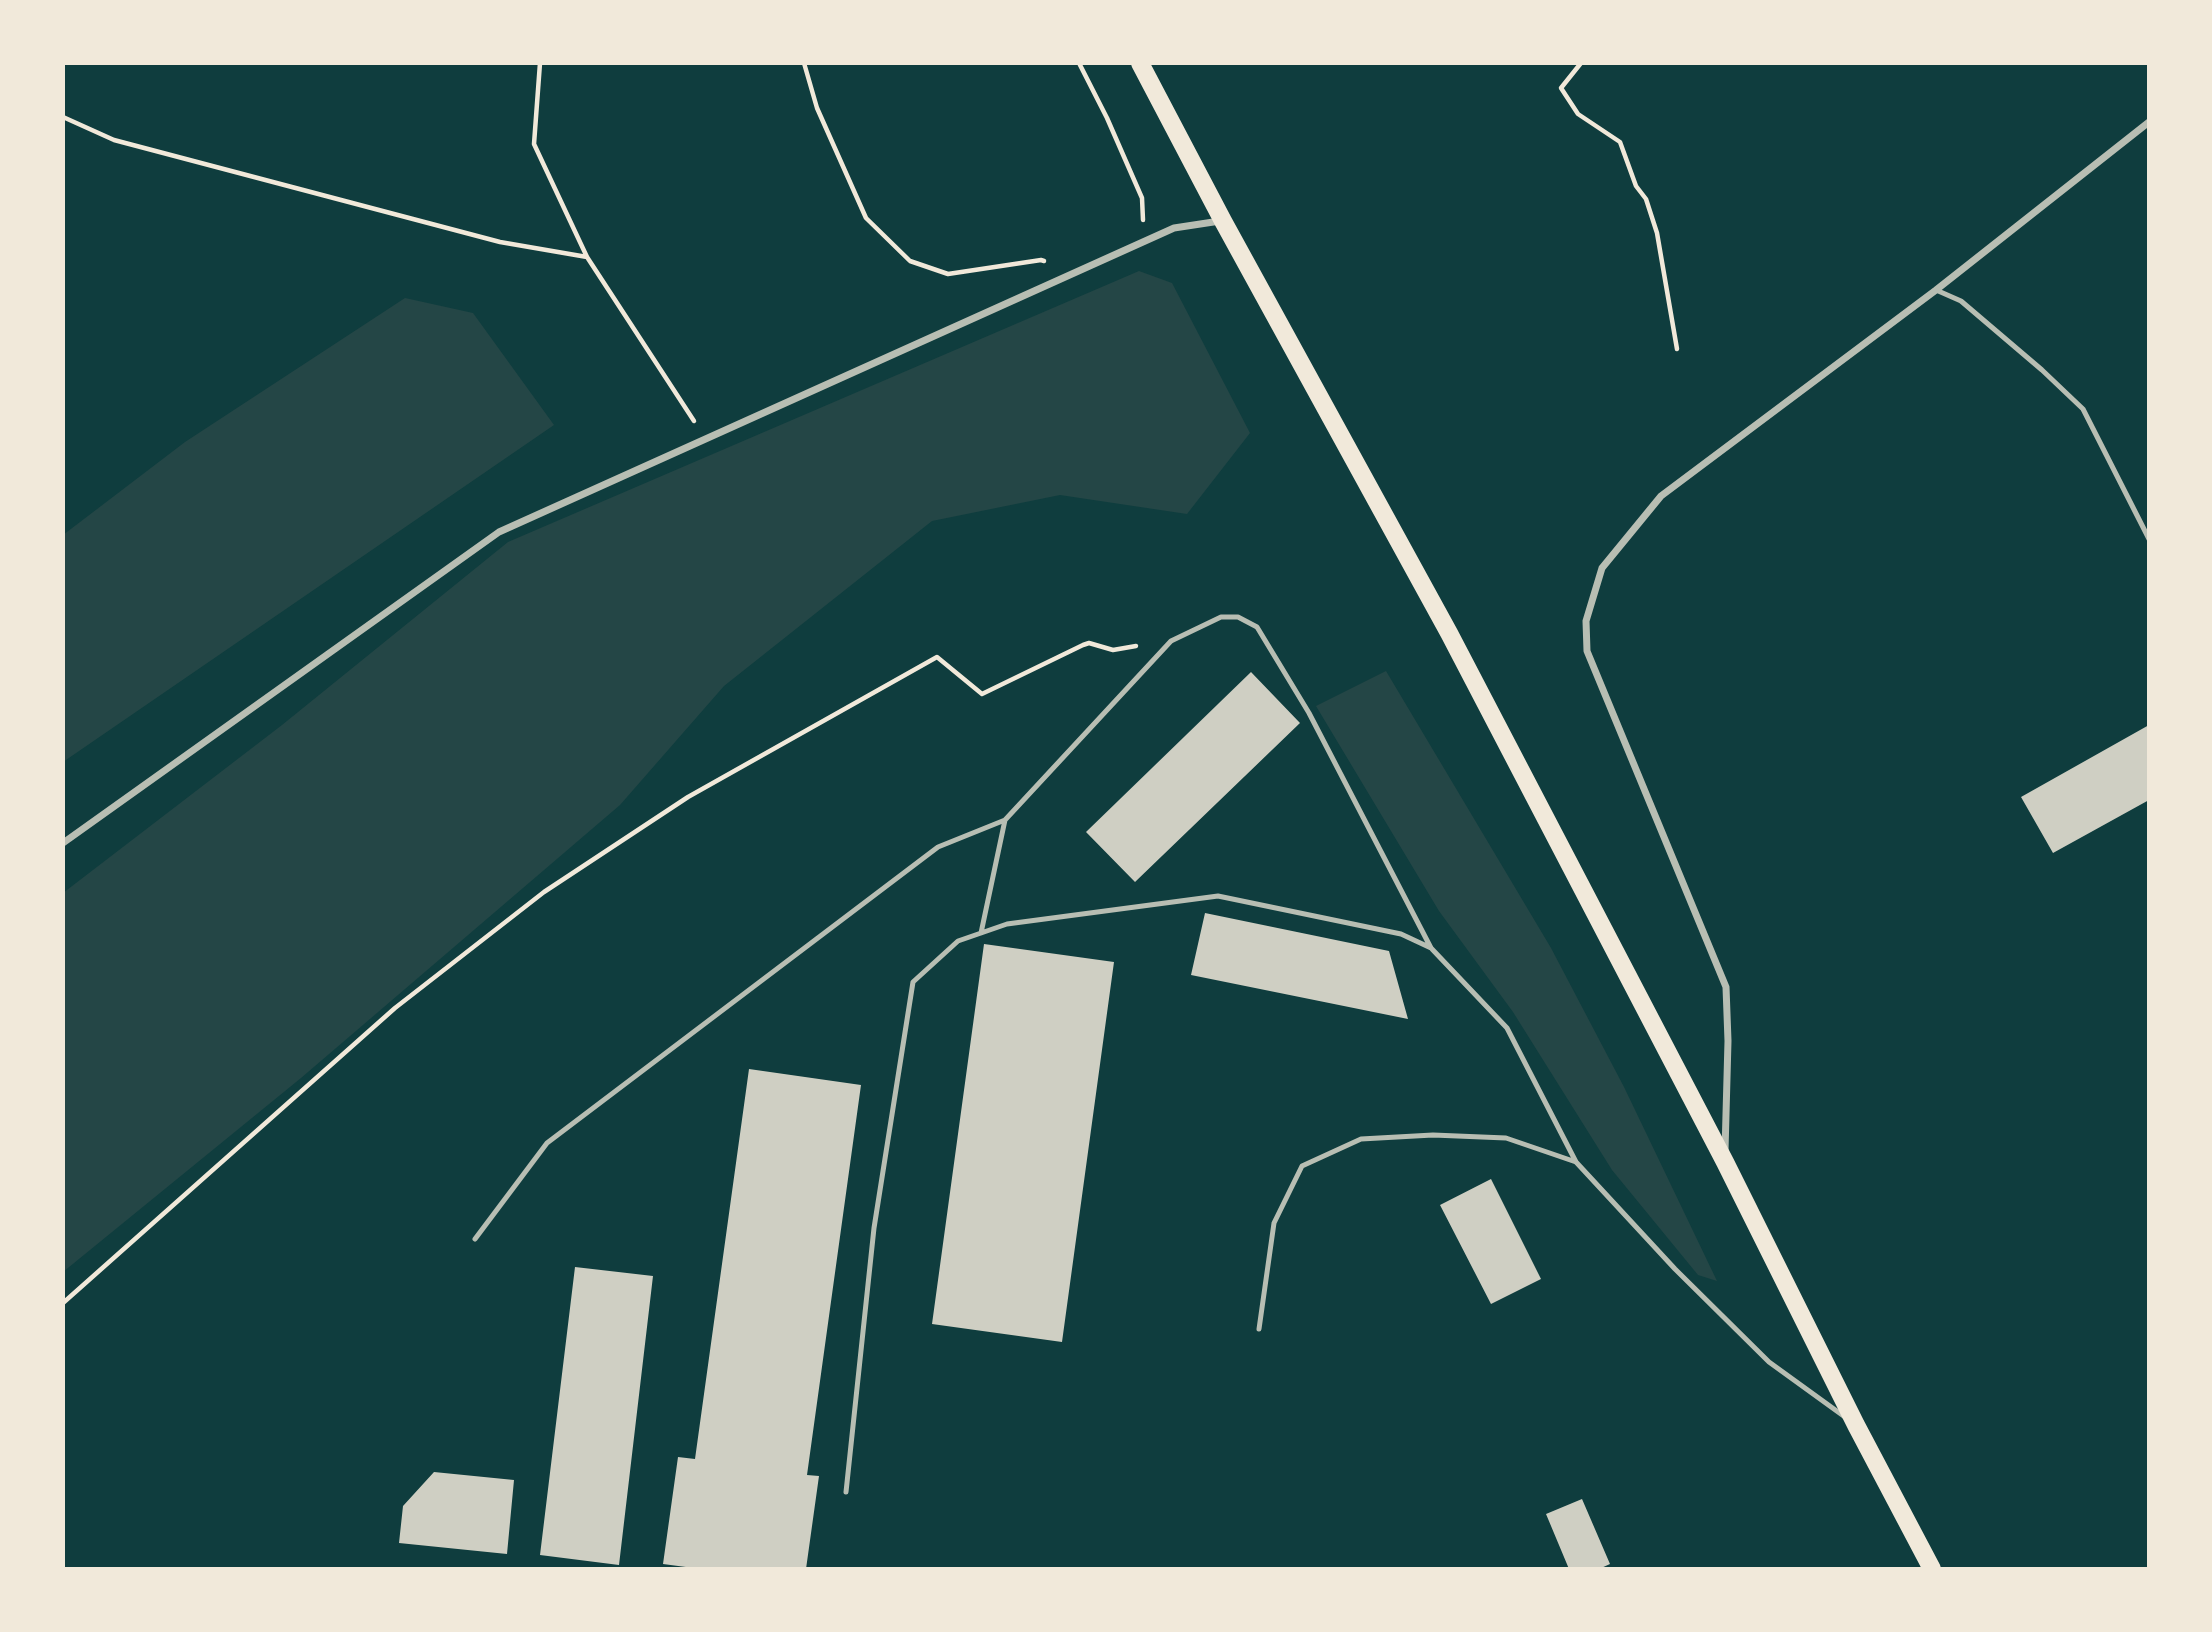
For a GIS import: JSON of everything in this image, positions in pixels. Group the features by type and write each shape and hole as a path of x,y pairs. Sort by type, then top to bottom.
{"main road":[{"path":"1140,63 1223,221 1449,633 1725,1162 1856,1425 1932,1569"}],"street":[{"path":"1725,1162 1728,1041 1726,987 1587,651 1586,621 1602,568 1661,496 1936,290 2149,122"},
{"path":"63,843 499,533 1174,228 1223,221"}],"lane":[{"path":"1936,290 1961,301 2083,409 2149,539"},
{"path":"475,1239 547,1143 938,847 1004,820 1171,641 1221,617 1238,617 1257,627 1309,713 1431,948 1507,1028 1576,1162 1675,1269 1769,1362 1856,1425"},
{"path":"981,933 1004,820"},
{"path":"846,1492 874,1228 913,982 958,941 1007,924 1218,897 1401,934 1431,948"},
{"path":"1259,1329 1273,1223 1303,1166 1361,1139 1433,1135 1506,1138 1576,1162"}],"path":[{"path":"540,63 534,144 587,257 706,440"},
{"path":"804,63 817,108 866,218 910,261 948,274 1041,260 1075,273"},
{"path":"1079,63 1107,118 1142,198 1143,219 1135,234 1115,255"},
{"path":"1581,63 1561,88 1578,114 1620,142 1636,186 1646,199 1657,233 1677,349"},
{"path":"63,117 114,140 500,242 587,257"},
{"path":"63,1303 395,1008 544,892 688,797 937,657 982,694 1089,643 1113,650 1171,641"}],"shaded area":[{"path":"1139,271 1172,283 1250,433 1187,514 1060,495 932,521 724,686 620,805 301,1078 63,1272 63,893 282,725 508,542"},
{"path":"405,298 473,313 554,425 63,762 63,535 185,442"},
{"path":"1386,671 1551,948 1624,1087 1717,1281 1698,1275 1612,1170 1513,1012 1439,911 1316,706"}],"building":[{"path":"1251,672 1300,723 1135,882 1086,832"},
{"path":"2149,725 2149,800 2053,853 2021,797"},
{"path":"1205,913 1389,951 1408,1019 1191,975"},
{"path":"984,944 1114,962 1062,1342 932,1324"},
{"path":"749,1069 861,1085 807,1475 819,1476 806,1569 701,1569 663,1564 678,1457 695,1459"},
{"path":"1491,1179 1541,1279 1491,1304 1440,1205"},
{"path":"575,1267 653,1276 619,1565 540,1555"},
{"path":"434,1472 514,1480 507,1554 399,1543 403,1506"},
{"path":"1582,1499 1610,1564 1599,1569 1569,1569 1546,1514"}]}
